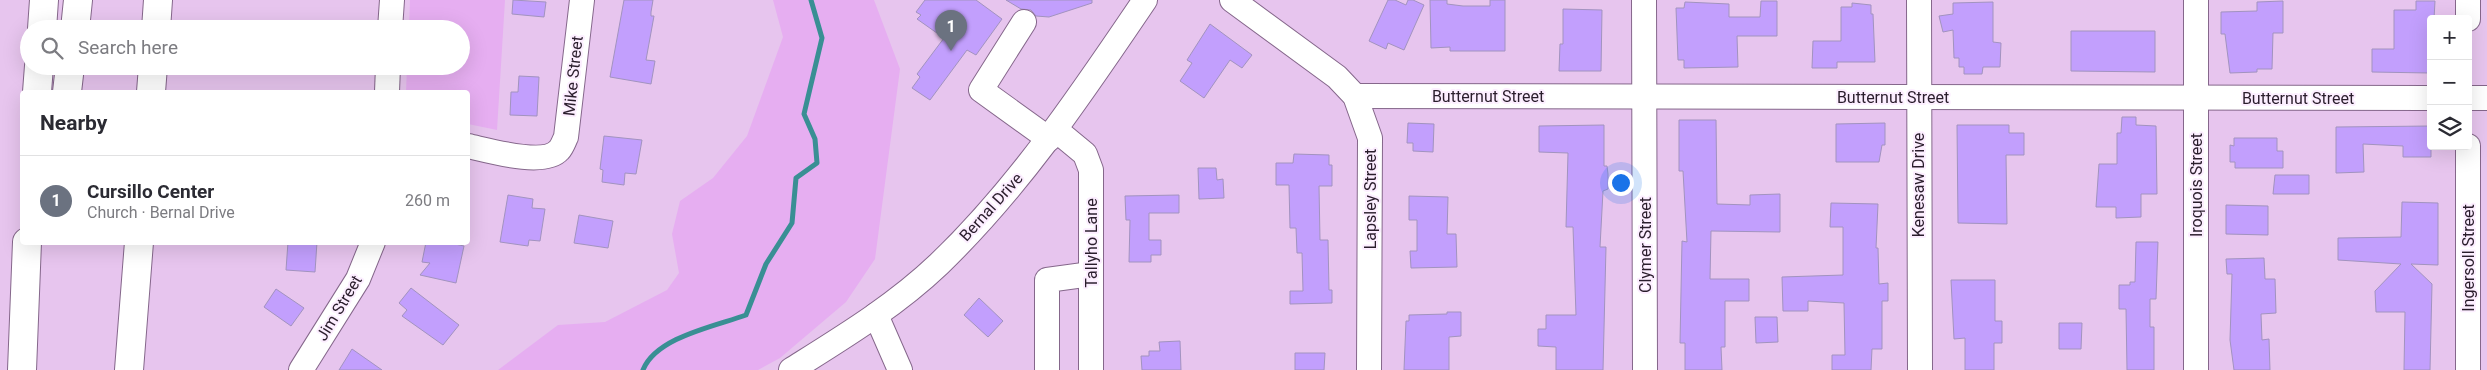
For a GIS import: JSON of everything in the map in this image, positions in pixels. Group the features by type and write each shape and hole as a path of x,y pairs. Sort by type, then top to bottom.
{"main road":[{"path":"43,20 44,0"},
{"path":"76,20 78,0"},
{"path":"157,20 158,0"},
{"path":"37,90 38,75"},
{"path":"67,90 69,75"},
{"path":"151,90 152,75"},
{"path":"22,370 27,245"},
{"path":"129,370 139,245"}],"street":[{"path":"391,20 392,0"},
{"name":"Mike Street","path":"470,146 531,158 548,157 558,151 566,136 582,0"},
{"name":"Bernal Drive","path":"791,370 876,315 938,265 992,208 1053,135 1146,0"},
{"name":"Lapsley Street","path":"1232,0 1337,77 1355,96 1370,138 1369,370"},
{"name":"Clymer Street","path":"1644,0 1645,370"},
{"name":"Kenesaw Drive","path":"1919,0 1920,370"},
{"name":"Iroquois Street","path":"2196,0 2196,370"},
{"path":"2468,0 2468,15"},
{"name":"Tallyho Lane","path":"1024,22 981,90 1084,154 1091,170 1091,370"},
{"path":"387,90 388,75"},
{"name":"Butternut Street","path":"1355,96 2427,98"},
{"path":"2472,98 2487,98"},
{"name":"Ingersoll Street","path":"2468,150 2468,370"},
{"name":"Jim Street","path":"301,370 358,279 372,245"},
{"path":"1047,370 1047,280 1091,274"},
{"path":"876,315 900,370"}],"shaded area":[{"path":"410,0 505,0 497,130 470,124 470,90 406,90 407,75 470,75 470,20 409,20"},
{"path":"773,0 874,0 900,69 875,259 846,302 780,358 758,370 498,370 558,325 605,322 667,290 679,273 672,234 680,201 713,178 747,136 783,37"}],"building":[{"path":"513,0 546,2 544,17 512,14"},
{"path":"624,0 653,0 651,16 654,16 646,60 655,61 651,84 610,77"},
{"path":"925,0 976,0 1002,19 976,55 967,50 930,100 912,88 920,77 917,74 944,38 917,19 921,15 916,12"},
{"path":"1006,0 1092,0 1092,3 1049,17 1036,16 1031,10 1021,9"},
{"path":"1388,0 1395,0 1406,5 1408,0 1413,0 1424,5 1404,50 1388,43 1386,49 1369,41"},
{"path":"1430,0 1447,0 1447,4 1463,6 1490,6 1490,0 1505,0 1505,51 1450,51 1450,47 1431,48"},
{"path":"1761,1 1777,1 1777,36 1737,36 1738,67 1684,68 1684,60 1678,60 1676,8 1684,8 1685,2 1729,4 1729,17 1760,17"},
{"path":"2283,1 2283,33 2273,33 2272,69 2257,69 2257,72 2230,73 2225,34 2221,34 2221,12 2257,11 2257,2"},
{"path":"2416,1 2435,1 2434,15 2427,15 2427,73 2372,72 2372,49 2394,49 2394,10 2416,10"},
{"path":"1993,2 1993,42 2001,43 2000,67 1983,67 1982,74 1964,74 1964,67 1959,67 1959,58 1954,58 1953,30 1943,32 1939,16 1953,14 1953,3"},
{"path":"1852,3 1871,5 1875,62 1837,62 1837,68 1812,68 1813,41 1841,41 1841,7 1852,7"},
{"path":"1563,9 1602,10 1601,71 1559,71 1560,44 1563,44"},
{"path":"1210,24 1252,55 1242,68 1230,60 1204,98 1180,81 1192,63 1187,60"},
{"path":"2071,31 2155,31 2155,72 2071,71"},
{"path":"519,76 539,77 537,116 510,115 511,92 518,92"},
{"path":"2122,117 2136,117 2136,125 2156,126 2157,194 2141,194 2141,217 2116,218 2116,207 2096,207 2099,164 2117,164 2117,133 2121,133"},
{"path":"1679,120 1716,120 1717,204 1750,205 1750,195 1780,194 1780,232 1711,231 1710,279 1749,279 1749,301 1725,301 1725,347 1721,347 1722,370 1685,370 1685,343 1680,343 1682,241 1687,242 1683,171 1679,171"},
{"path":"1408,123 1434,124 1433,152 1413,151 1413,143 1407,143"},
{"path":"1885,123 1885,145 1882,145 1879,162 1836,162 1836,124"},
{"path":"1604,125 1604,166 1607,166 1608,189 1603,191 1600,247 1606,247 1603,370 1556,370 1556,347 1538,346 1538,329 1546,329 1546,315 1576,315 1573,227 1566,227 1568,153 1539,152 1539,126"},
{"path":"1957,125 2009,125 2009,133 2024,133 2024,155 2006,155 2007,224 1958,223"},
{"path":"2427,126 2427,150 2431,150 2431,157 2403,157 2403,146 2363,144 2364,172 2336,173 2336,127"},
{"path":"604,136 642,140 636,174 625,173 624,185 602,182 603,170 600,169"},
{"path":"2234,138 2277,138 2277,151 2283,151 2283,168 2235,168 2235,162 2230,162 2230,145 2234,146"},
{"path":"1294,154 1329,155 1329,165 1332,165 1332,186 1319,186 1320,240 1328,240 1329,290 1332,290 1332,303 1290,304 1290,291 1303,291 1302,253 1297,253 1296,228 1290,228 1289,185 1276,185 1276,163 1293,163"},
{"path":"1198,168 1216,168 1217,180 1223,179 1224,198 1199,199"},
{"path":"2275,175 2309,175 2309,194 2273,194"},
{"path":"508,195 533,199 532,208 545,209 540,241 529,240 528,246 500,242"},
{"path":"1179,195 1179,213 1149,213 1149,240 1161,240 1161,255 1151,255 1151,262 1129,262 1130,220 1126,220 1125,196"},
{"path":"1409,196 1448,197 1447,234 1456,234 1457,267 1411,268 1410,251 1417,251 1417,220 1409,220"},
{"path":"2402,202 2438,203 2438,265 2411,264 2432,284 2430,370 2404,370 2405,312 2376,312 2375,291 2401,264 2338,260 2338,238 2401,237"},
{"path":"1831,203 1878,204 1876,248 1878,248 1879,284 1888,283 1888,301 1882,301 1882,349 1872,349 1871,370 1832,370 1832,355 1845,355 1844,303 1808,301 1808,311 1783,311 1782,277 1843,275 1843,227 1830,227"},
{"path":"2226,205 2268,206 2268,235 2226,234"},
{"path":"579,215 613,221 608,248 574,243"},
{"path":"2136,242 2158,242 2156,299 2150,299 2150,327 2154,327 2154,370 2127,370 2126,309 2119,309 2119,285 2130,285 2130,282 2135,282"},
{"path":"288,245 317,245 315,272 286,270"},
{"path":"425,245 464,246 456,283 420,275 430,263 422,262"},
{"path":"2264,258 2265,279 2275,279 2276,313 2261,314 2262,340 2269,339 2270,370 2234,370 2230,340 2232,274 2227,274 2226,259"},
{"path":"1951,280 1995,280 1995,321 2002,321 2002,343 1994,343 1994,370 1965,370 1965,338 1954,339"},
{"path":"411,288 459,325 443,345 402,316 407,310 399,303"},
{"path":"276,289 304,308 291,326 264,307"},
{"path":"979,298 1003,321 988,337 964,315"},
{"path":"1447,312 1461,312 1461,336 1449,337 1449,370 1404,370 1406,321 1409,321 1409,315 1447,314"},
{"path":"1755,317 1777,317 1778,342 1756,343"},
{"path":"2059,323 2082,323 2081,349 2059,349"},
{"path":"1180,341 1181,370 1142,370 1141,356 1149,356 1149,351 1160,351 1159,342"},
{"path":"352,349 382,370 339,370"},
{"path":"1295,353 1325,353 1324,370 1295,370"}],"waterway":[{"path":"643,370 660,349 673,341 688,334 746,315 766,264 792,223 796,178 817,163 815,139 804,114 822,38 811,0"}],"place":[{"name":"Cursillo Center","path":"951,51"}]}
